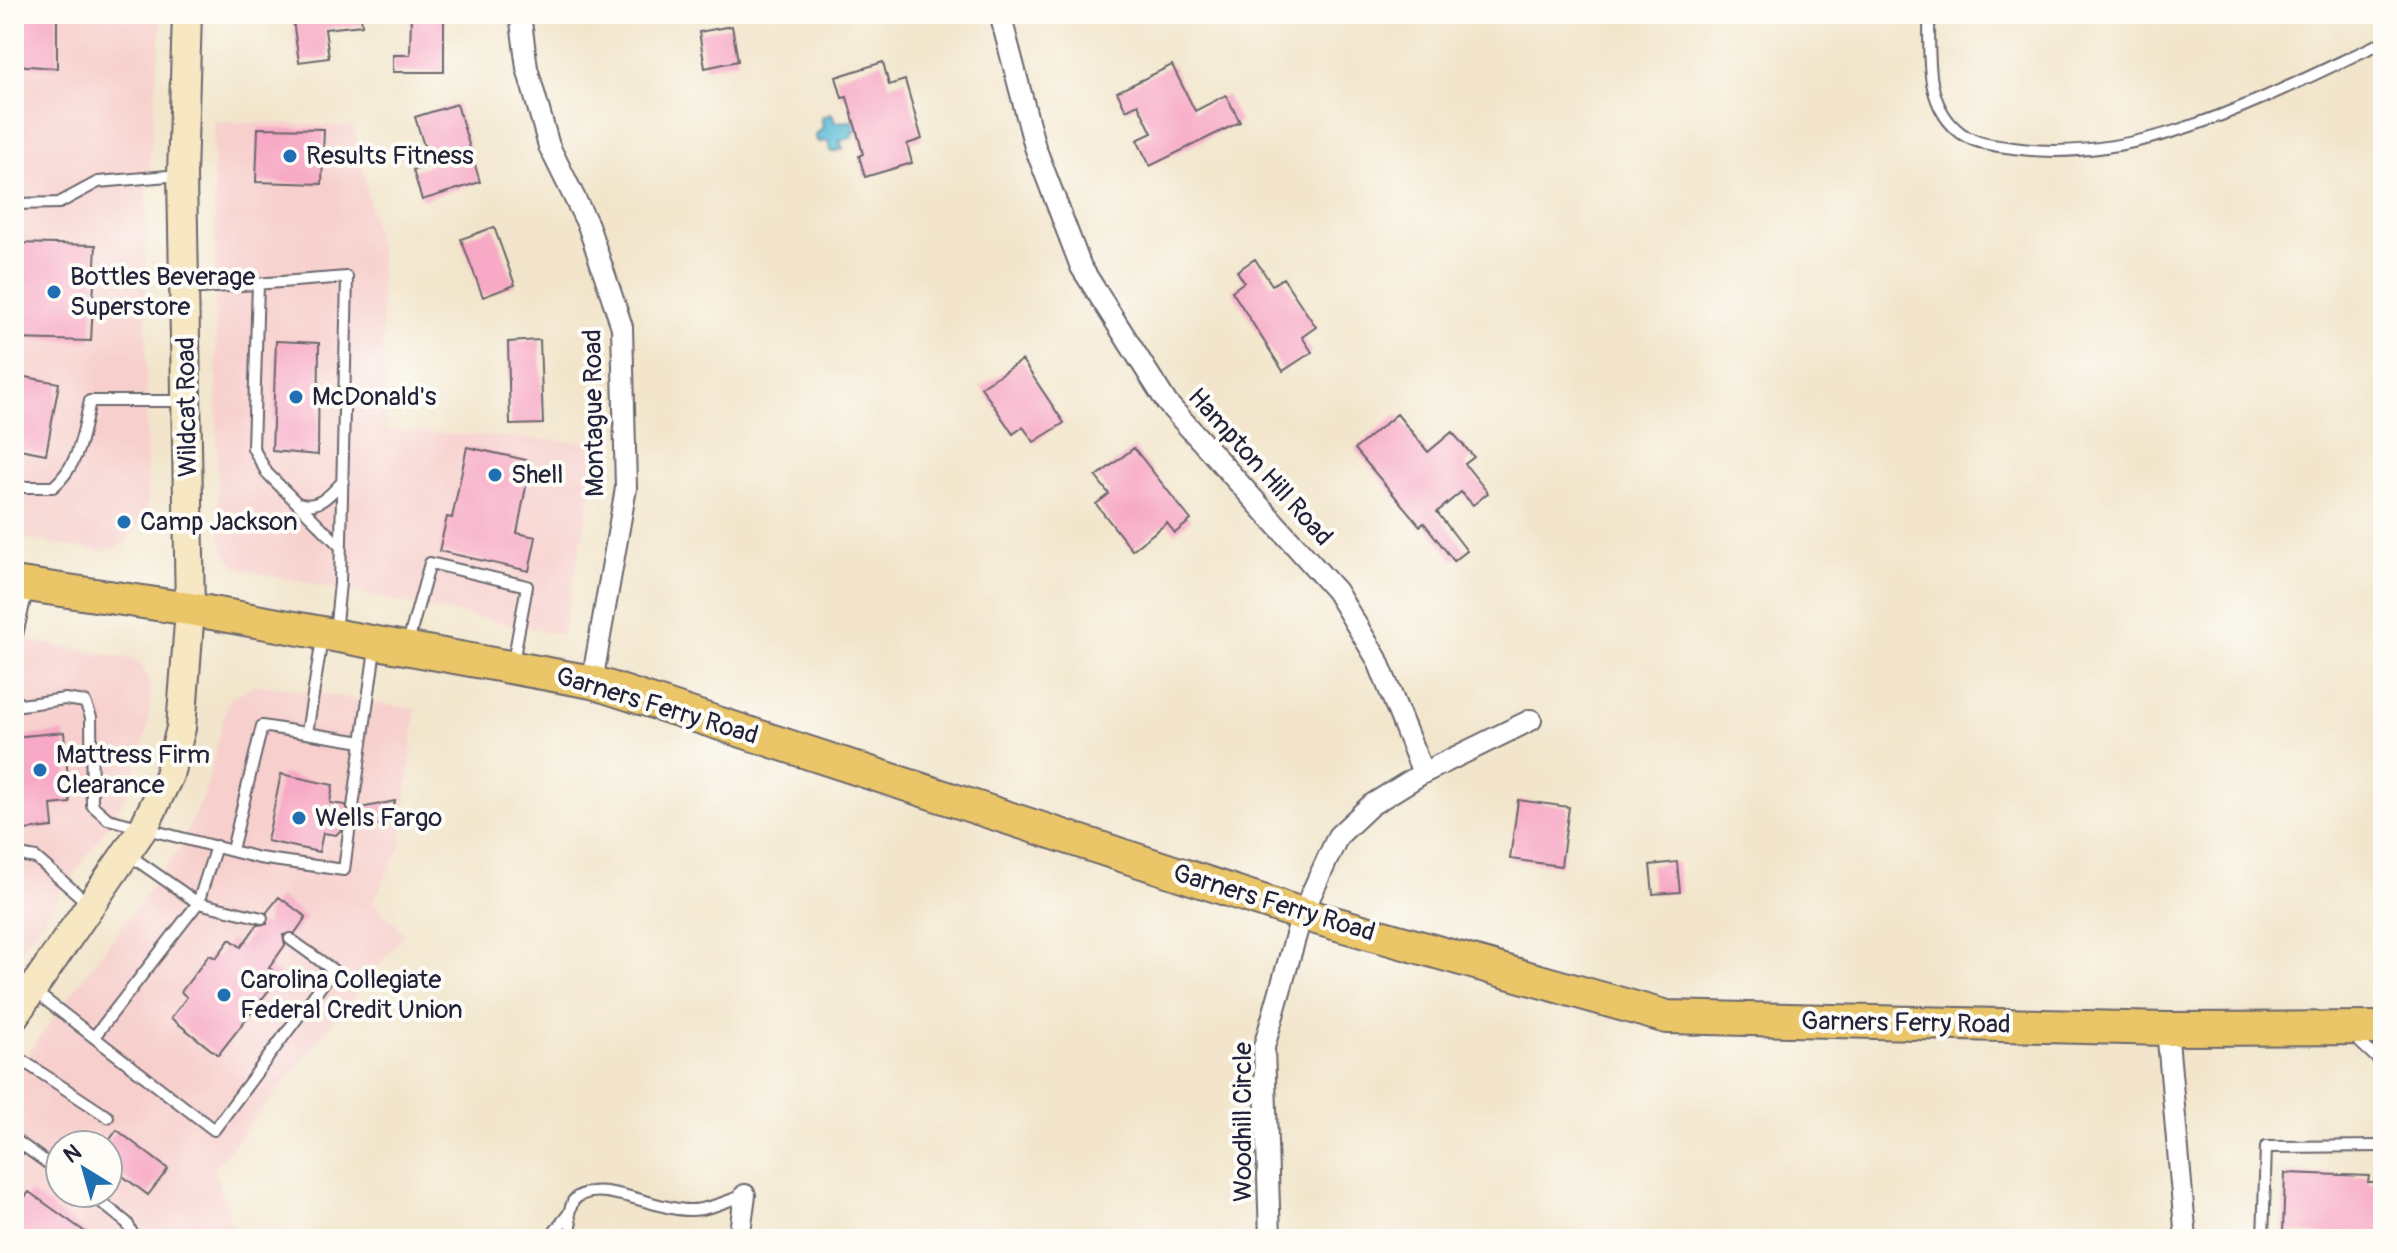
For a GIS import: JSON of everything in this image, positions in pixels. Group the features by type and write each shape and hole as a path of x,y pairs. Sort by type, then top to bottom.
{"main road":[{"name":"Wildcat Road","path":"14,1016 144,827 169,775 181,728 190,609 182,175 187,14"},
{"name":"Garners Ferry Road","path":"21,584 190,609 592,682 1302,914 1667,1017 2167,1029 2383,1028"}],"street":[{"name":"Montague Road","path":"520,14 527,68 549,146 588,225 622,327 626,488 592,682"},
{"name":"Hampton Hill Road","path":"1000,14 1035,147 1081,267 1167,403 1336,591 1377,659 1423,773"},
{"path":"1302,914 1338,836 1371,805 1423,773 1531,720"},
{"name":"Woodhill Circle","path":"1270,1239 1264,1047 1302,914"},
{"path":"2167,1029 2186,1239"},
{"path":"739,1239 745,1195"}],"lane":[{"path":"1929,14 1930,83 1955,129 1977,143 2034,151 2086,150 2183,128 2235,110 2383,42"},
{"path":"14,204 59,203 98,182 182,175"},
{"path":"184,289 347,277 341,547 329,634 307,733"},
{"path":"258,284 253,448 259,462 341,547"},
{"path":"14,487 53,487 70,473 78,457 90,401 186,401"},
{"path":"296,502 307,506 319,503 343,481"},
{"path":"353,807 362,742 391,645 430,563 527,586 512,667"},
{"path":"14,648 21,584"},
{"path":"14,699 21,705 65,699 85,702 91,717 92,805 108,819 259,858 344,870 349,832"},
{"path":"232,850 262,726 362,742"},
{"path":"94,1037 198,903 216,846"},
{"path":"14,854 36,858 91,906"},
{"path":"126,854 198,903 262,918"},
{"path":"33,990 214,1130 333,970 290,939"},
{"path":"2344,1028 2383,1064"},
{"path":"14,1055 108,1117"},
{"path":"14,1155 18,1142 44,1161"},
{"path":"2263,1239 2266,1147 2383,1146"},
{"path":"549,1239 569,1213 573,1201 590,1189 607,1190 665,1210 695,1210 745,1195"},
{"path":"110,1209 127,1223 135,1239"},
{"path":"569,1213 573,1239"}],"shaded area":[{"path":"14,14 162,14 146,208 147,512 128,540 118,547 100,552 14,536"},
{"path":"213,121 354,126 380,257 386,430 601,443 563,635 253,572 235,565 225,553 221,541 218,498"},
{"path":"14,638 131,659 140,664 147,675 150,693 148,727 131,787 111,822 14,961"},
{"path":"256,684 416,709 401,847 373,902 404,934 214,1169 236,1239 14,1239 14,1071 177,852 204,796 231,698"}],"water":[{"path":"832,114 835,122 854,121 857,131 852,132 853,137 840,141 843,149 831,152 828,141 818,142 815,136 823,127 821,117"}],"building":[{"path":"14,14 57,14 57,68 14,65"},
{"path":"292,14 361,14 362,25 325,29 329,58 299,62"},
{"path":"411,14 444,14 444,72 393,72 393,55 410,55"},
{"path":"732,26 738,61 705,68 699,32"},
{"path":"883,62 889,85 905,80 922,139 907,144 912,163 865,177 859,156 863,154 847,97 842,98 836,77"},
{"path":"1172,65 1195,111 1226,95 1240,122 1150,166 1137,140 1152,133 1138,104 1126,110 1117,92"},
{"path":"457,104 480,182 422,200 413,170 430,165 415,117"},
{"name":"Results Fitness","path":"258,128 324,129 322,184 256,182"},
{"path":"494,227 515,285 483,297 461,239"},
{"name":"Bottles Beverage Superstore","path":"14,243 96,245 91,341 14,339"},
{"path":"1255,259 1272,285 1283,278 1316,327 1302,337 1312,352 1283,371 1232,291 1244,282 1237,271"},
{"path":"540,340 543,424 510,425 508,342"},
{"name":"McDonald's","path":"276,341 319,343 318,455 272,451"},
{"path":"1022,360 1064,423 1034,442 1023,427 1013,434 981,387"},
{"path":"14,375 59,383 46,454 14,448"},
{"path":"1397,414 1428,452 1452,432 1474,457 1465,464 1488,493 1473,505 1461,492 1437,512 1467,551 1454,561 1424,523 1420,526 1355,449"},
{"path":"467,447 531,461 517,533 536,537 529,571 439,551 447,517 452,518"},
{"path":"1134,448 1191,520 1175,533 1167,523 1132,550 1096,504 1109,494 1096,477"},
{"name":"Mattress Firm Clearance","path":"64,732 70,803 51,805 53,827 14,831 14,737"},
{"name":"Wells Fargo","path":"281,774 333,785 330,803 345,805 351,815 361,808 395,801 390,822 357,830 347,824 336,835 323,833 319,852 267,841"},
{"path":"1518,800 1569,807 1561,866 1510,859"},
{"path":"1677,862 1680,892 1653,894 1650,865"},
{"name":"Carolina Collegiate Federal Credit Union","path":"279,897 306,917 295,933 283,935 285,945 269,968 280,976 218,1055 171,1018 187,997 181,992 209,955 216,958 230,939 241,947 257,925 267,924 267,912"},
{"path":"124,1135 168,1169 148,1195 124,1177"},
{"path":"2285,1173 2369,1176 2368,1182 2383,1182 2383,1239 2283,1232"},
{"path":"29,1192 44,1203 44,1209 53,1209 95,1239 14,1239 14,1212"}],"place":[{"name":"Results Fitness","path":"290,156"},
{"name":"Bottles Beverage Superstore","path":"54,292"},
{"name":"McDonald's","path":"296,397"},
{"name":"Shell","path":"495,475"},
{"name":"Camp Jackson","path":"124,522"},
{"name":"Mattress Firm Clearance","path":"40,770"},
{"name":"Wells Fargo","path":"299,818"},
{"name":"Carolina Collegiate Federal Credit Union","path":"224,995"}]}
